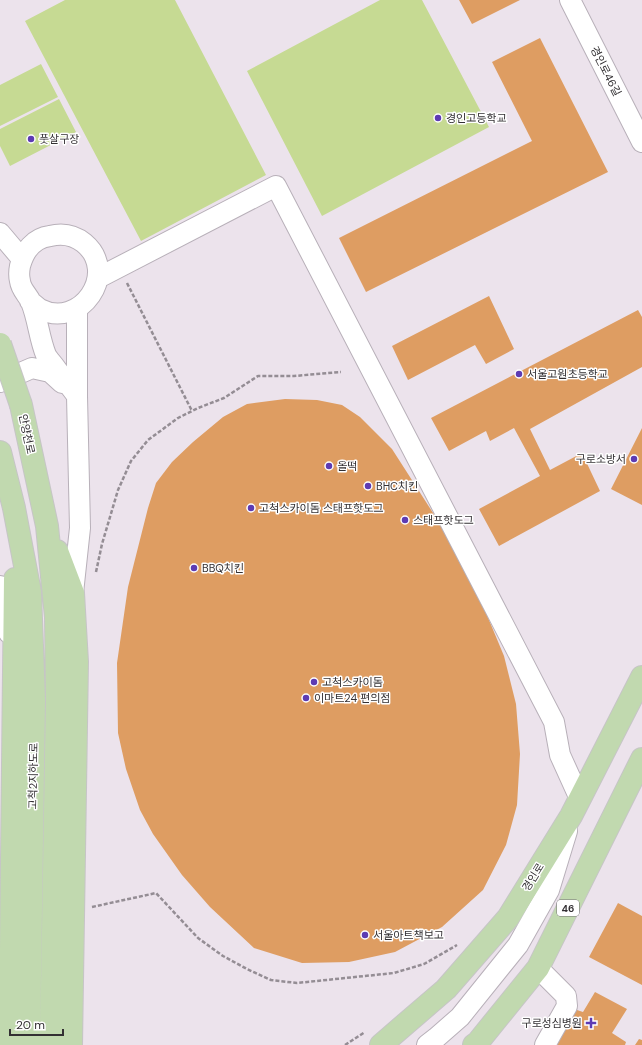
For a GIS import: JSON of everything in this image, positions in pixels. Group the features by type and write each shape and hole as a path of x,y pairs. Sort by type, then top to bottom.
{"main road":[{"name":"안양천로","path":"0,344 21,405 47,526"},
{"path":"0,452 14,508 10,1045"},
{"name":"고척2지하도로","path":"14,508 30,592 34,700 29,1045"},
{"path":"47,526 73,593 77,662 71,1045"},
{"name":"고척2지하도로","path":"47,526 56,617 57,699 51,1045"},
{"name":"경인로","path":"375,1037 446,990 508,918 576,808 642,677"},
{"name":"46","path":"474,1045 538,968 642,759"}],"street":[{"name":"경인로46길","path":"570,0 642,142"},
{"path":"98,278 276,186 554,722 560,755 576,808 549,890 518,944 460,1017 427,1045"},
{"path":"0,233 22,259"},
{"path":"30,301 40,309 53,313 65,312 77,308 87,301 94,290 98,278 98,267 94,256 88,247 79,239 68,235 57,234 41,239 36,241 27,249 19,270 20,282 30,301 46,356 77,396"},
{"path":"73,593 80,528 77,308"},
{"path":"0,382 32,368 50,372 77,396"},
{"path":"0,586 14,664"},
{"path":"538,968 566,996 567,1006 545,1045"}],"path":[{"path":"119,268 192,411"},
{"path":"95,575 102,544 118,490 131,461 148,440 178,418 224,398 258,376 294,376 341,372"},
{"path":"86,908 156,893 198,938 223,956 247,970 271,980 297,984 394,973 424,964 461,943"},
{"path":"346,1045 375,1037"}],"green space":[{"path":"65,0 175,0 266,175 141,241 25,21"},
{"path":"380,0 422,0 489,127 322,216 247,71"},
{"name":"풋살구장","path":"41,64 58,97 0,126 0,85"},
{"name":"풋살구장","path":"59,99 76,132 10,166 0,146 0,129"}],"building":[{"path":"459,0 520,0 472,24"},
{"path":"540,38 608,172 366,292 339,238 532,141 492,62"},
{"path":"489,296 514,349 486,364 475,345 408,380 392,346"},
{"path":"638,310 642,317 642,367 530,429 550,470 582,453 600,491 499,546 479,509 540,476 514,428 490,441 486,431 449,451 431,418"},
{"name":"고척스카이돔","path":"285,399 317,400 342,405 360,417 392,449 444,530 474,584 504,656 516,704 520,754 517,805 506,845 483,890 442,927 395,952 349,962 302,963 254,948 210,907 182,875 153,834 140,810 126,769 118,733 117,663 128,587 148,508 156,483 172,462 223,417 247,404"},
{"name":"구로소방서","path":"642,428 642,505 611,489"},
{"path":"618,903 642,916 642,985 589,957"},
{"name":"구로성심병원","path":"595,992 627,1009 612,1033 626,1042 625,1045 552,1045 571,1008 583,1012"},
{"path":"639,1039 642,1040 642,1045 635,1045"}],"place":[{"name":"경인고등학교","path":"438,118"},
{"name":"풋살구장","path":"31,139"},
{"name":"서울고원초등학교","path":"519,374"},
{"name":"구로소방서","path":"634,459"},
{"name":"올떡","path":"329,466"},
{"name":"BHC치킨","path":"368,486"},
{"name":"고척스카이돔 스태프핫도그","path":"251,508"},
{"name":"스태프핫도그","path":"405,520"},
{"name":"BBQ치킨","path":"194,568"},
{"name":"고척스카이돔","path":"314,682"},
{"name":"이마트24 편의점","path":"306,698"},
{"name":"서울아트책보고","path":"365,935"},
{"name":"구로성심병원","path":"591,1023"}]}
